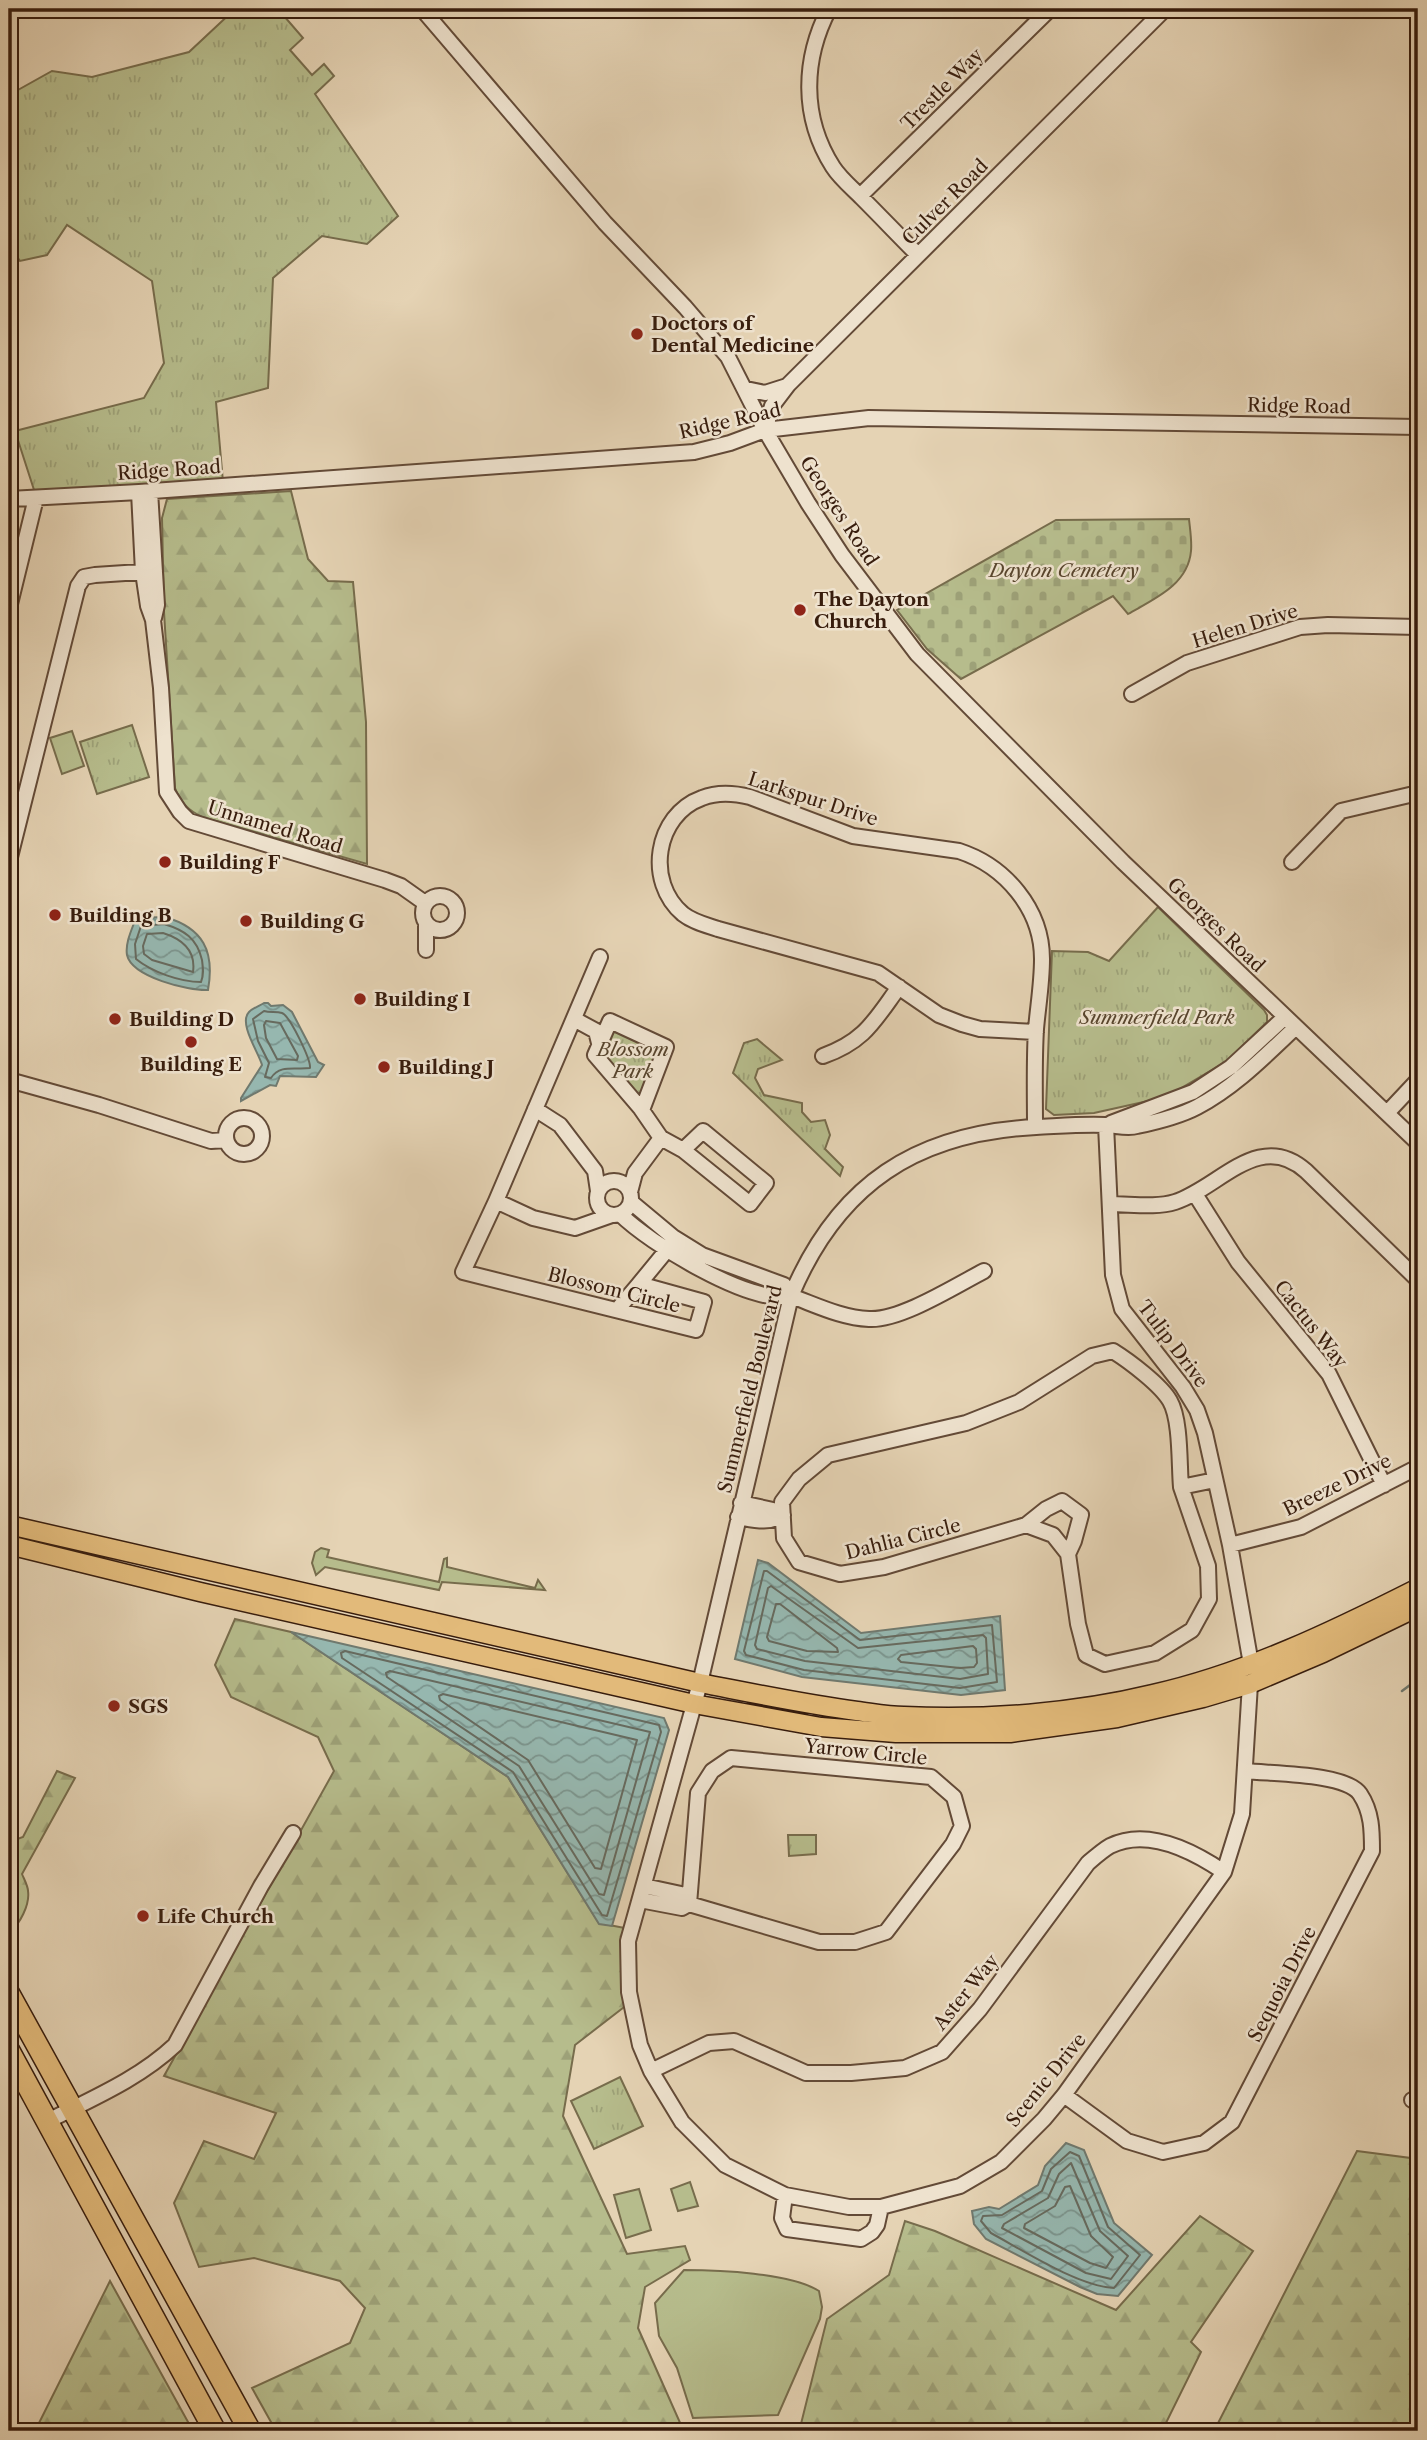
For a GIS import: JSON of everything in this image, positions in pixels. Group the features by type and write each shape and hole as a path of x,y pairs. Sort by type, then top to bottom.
{"highway":[{"path":"9,1994 250,2431"},
{"path":"9,2051 215,2431"}],"main road":[{"path":"9,1525 700,1683 804,1703 903,1717 977,1716 1063,1709 1153,1695 1251,1664 1335,1630 1418,1588"},
{"path":"9,1545 227,1598 694,1704 821,1727 896,1733 1010,1733 1117,1718 1203,1698 1250,1684 1324,1653 1418,1608"}],"street":[{"name":"Georges Road","path":"422,9 605,223 685,307 728,357 765,430 842,555 917,654 1123,862 1418,1143"},
{"path":"829,9 815,40 807,78 812,113 821,146 834,169 918,256"},
{"name":"Trestle Way","path":"860,196 1050,9"},
{"name":"Culver Road","path":"765,430 772,406 788,386 1165,9"},
{"path":"746,389 765,393 788,386"},
{"name":"Ridge Road","path":"9,499 145,492 694,452 765,430 869,418 1418,427"},
{"name":"Unnamed Road","path":"145,492 148,606 153,620 161,688 167,792 180,813 189,821 202,826 385,880 401,886 425,903"},
{"path":"9,608 36,498"},
{"path":"9,861 78,586 85,578 95,575 149,572"},
{"name":"Helen Drive","path":"1132,694 1187,663 1300,627 1418,627"},
{"name":"Larkspur Drive","path":"1035,1127 1036,1032 1042,957 1035,923 1014,887 1000,874 973,856 959,851 853,836 734,793 703,797 681,811 670,825 659,851 661,879 666,891 683,913 694,921 878,973 939,1015 962,1024 980,1029 1036,1032"},
{"path":"1292,862 1341,811 1418,793"},
{"path":"426,924 439,931 448,929 455,923 457,911 453,901 447,897 436,896 425,903 423,912 426,950"},
{"name":"Blossom Circle","path":"600,957 463,1272 696,1330 704,1302 639,1284 671,1244"},
{"path":"823,1056 840,1050 867,1032 899,987"},
{"name":"Summerfield Boulevard","path":"1106,1125 1193,1092 1231,1067 1285,1017"},
{"path":"574,1019 596,1031 599,1043"},
{"path":"641,1109 667,1046 610,1021 595,1055 641,1109 661,1138 682,1150 750,1204 766,1183 703,1131 682,1150"},
{"name":"Summerfield Boulevard","path":"694,1704 791,1296 802,1270 833,1221 889,1169 919,1152 954,1138 985,1131 1035,1127 1133,1127 1196,1108 1236,1083 1296,1027"},
{"path":"9,1080 211,1141 226,1140"},
{"path":"1387,1112 1418,1080"},
{"path":"535,1109 560,1125 595,1171 625,1185 631,1197 671,1244"},
{"name":"Tulip Drive","path":"1106,1125 1113,1275 1122,1310 1197,1410 1205,1433 1230,1545 1251,1664"},
{"path":"496,1201 533,1218 575,1228 616,1214 631,1197 635,1172 661,1138"},
{"path":"1110,1204 1173,1203 1195,1194 1253,1158 1284,1158 1306,1171 1418,1280"},
{"path":"595,1171 602,1210 616,1214 671,1244 723,1282 778,1299 791,1296 851,1316 884,1319 984,1271"},
{"path":"592,1222 603,1185 635,1172"},
{"name":"Cactus Way","path":"1195,1194 1238,1262 1329,1374 1384,1485"},
{"path":"617,1310 639,1284"},
{"path":"783,1515 782,1502 799,1479 828,1455 966,1423 1019,1402 1092,1356 1113,1351 1136,1365 1170,1401 1177,1429 1181,1487 1208,1566 1209,1600 1192,1630 1155,1653 1105,1664 1086,1655 1078,1624 1068,1554 1053,1535 1026,1525"},
{"name":"Breeze Drive","path":"1230,1545 1290,1531 1418,1467"},
{"path":"1181,1487 1215,1480"},
{"name":"Dahlia Circle","path":"783,1515 784,1538 799,1562 840,1574 884,1567 1026,1525 1046,1509 1062,1501 1081,1516 1068,1554"},
{"path":"740,1510 774,1510 783,1515"},
{"name":"Scenic Drive","path":"694,1704 628,1941 629,1992 640,2045 651,2071 682,2122 725,2165 785,2195 849,2207 881,2207 960,2186 1001,2162 1064,2095 1224,1872 1242,1814 1250,1684"},
{"name":"Yarrow Circle","path":"642,1893 681,1894 689,1904 819,1942 855,1942 886,1932 953,1844 962,1826 954,1797 931,1777 731,1758 712,1771 698,1794 689,1904"},
{"name":"Sequoia Drive","path":"1064,2095 1127,2141 1163,2152 1204,2143 1232,2122 1372,1852 1373,1822 1360,1792 1336,1779 1246,1771"},
{"path":"48,2121 142,2071 175,2045 254,1898 293,1833"},
{"name":"Aster Way","path":"651,2071 709,2043 734,2040 806,2073 851,2073 905,2068 942,2052 980,2009 1088,1863 1111,1845 1143,1838 1168,1843 1224,1872"},
{"path":"785,2195 782,2218 787,2229 861,2239 877,2225 881,2207"}],"green space":[{"path":"235,9 278,9 303,38 290,50 312,75 324,64 334,76 315,94 398,216 367,244 322,236 273,278 268,388 216,402 223,482 35,493 15,431 144,398 164,363 152,281 67,225 47,255 20,261 9,245 9,95 52,71 92,77 189,52"},
{"path":"291,491 308,559 328,581 353,582 366,722 367,864 202,817 185,805 175,788 164,612 162,518 167,499"},
{"name":"Dayton Cemetery","path":"1189,519 1191,547 1188,563 1184,573 1168,590 1128,614 1113,596 961,679 927,649 897,610 1056,520"},
{"path":"132,725 149,777 97,794 80,742"},
{"path":"72,731 84,766 62,774 50,738"},
{"name":"Summerfield Park","path":"1158,907 1264,1010 1267,1022 1227,1061 1166,1097 1094,1113 1054,1115 1046,1109 1052,951 1088,952 1109,961"},
{"name":"Blossom Park","path":"613,1028 661,1051 640,1098 599,1055"},
{"path":"757,1039 782,1060 758,1069 755,1078 764,1095 802,1103 802,1112 811,1122 825,1120 830,1135 825,1149 843,1167 840,1176 733,1073 744,1043"},
{"path":"321,1548 329,1550 327,1557 439,1582 444,1559 447,1558 447,1567 535,1588 538,1580 545,1590 442,1582 439,1590 325,1567 316,1575 312,1563 315,1552"},
{"path":"235,1619 291,1632 508,1777 599,1923 630,1929 628,2004 575,2045 563,2116 627,2254 685,2246 690,2260 645,2287 638,2328 681,2425 800,2428 827,2319 889,2275 905,2221 935,2231 1116,2310 1200,2216 1253,2251 1191,2342 1201,2352 1162,2431 276,2431 252,2388 350,2343 365,2308 340,2281 254,2258 199,2267 174,2203 204,2141 254,2159 276,2113 164,2076 334,1771 318,1737 231,1697 215,1665"},
{"path":"57,1771 75,1778 22,1874 28,1889 26,1908 9,1932 9,1842 23,1837"},
{"path":"788,1835 816,1835 816,1854 789,1856"},
{"path":"620,2077 643,2126 594,2149 571,2101"},
{"path":"1357,2151 1418,2159 1418,2431 1214,2431"},
{"path":"690,2182 698,2206 678,2211 671,2189"},
{"path":"639,2189 651,2230 626,2238 614,2195"},
{"path":"684,2270 773,2276 819,2291 822,2307 820,2319 778,2415 693,2418 677,2368 659,2336 655,2303"},
{"path":"110,2281 193,2431 35,2431"}],"water":[{"path":"165,917 189,928 203,943 210,964 208,990 162,981 131,963 127,946 136,918"},
{"path":"264,1003 271,1006 283,1005 292,1012 318,1062 324,1065 316,1077 280,1076 276,1086 270,1085 241,1101 262,1065 247,1030 246,1017"},
{"path":"758,1560 768,1563 861,1633 1000,1616 1005,1690 961,1695 802,1677 735,1659"},
{"path":"291,1632 664,1718 669,1730 612,1926 599,1924 508,1777"},
{"path":"1066,2143 1084,2150 1114,2223 1152,2255 1118,2296 1097,2294 1080,2287 986,2239 974,2224 972,2211 989,2207 999,2209 1038,2185 1045,2166"}],"waterway":[{"path":"1355,9 1358,12"},
{"path":"1402,1691 1418,1679"}],"place":[{"name":"Doctors of Dental Medicine","path":"637,334"},
{"name":"The Dayton Church","path":"800,610"},
{"name":"Building F","path":"165,862"},
{"name":"Building B","path":"55,915"},
{"name":"Building G","path":"246,921"},
{"name":"Building I","path":"360,999"},
{"name":"Building D","path":"115,1019"},
{"name":"Building E","path":"191,1042"},
{"name":"Building J","path":"384,1067"},
{"name":"SGS","path":"114,1706"},
{"name":"Life Church","path":"143,1916"}]}
